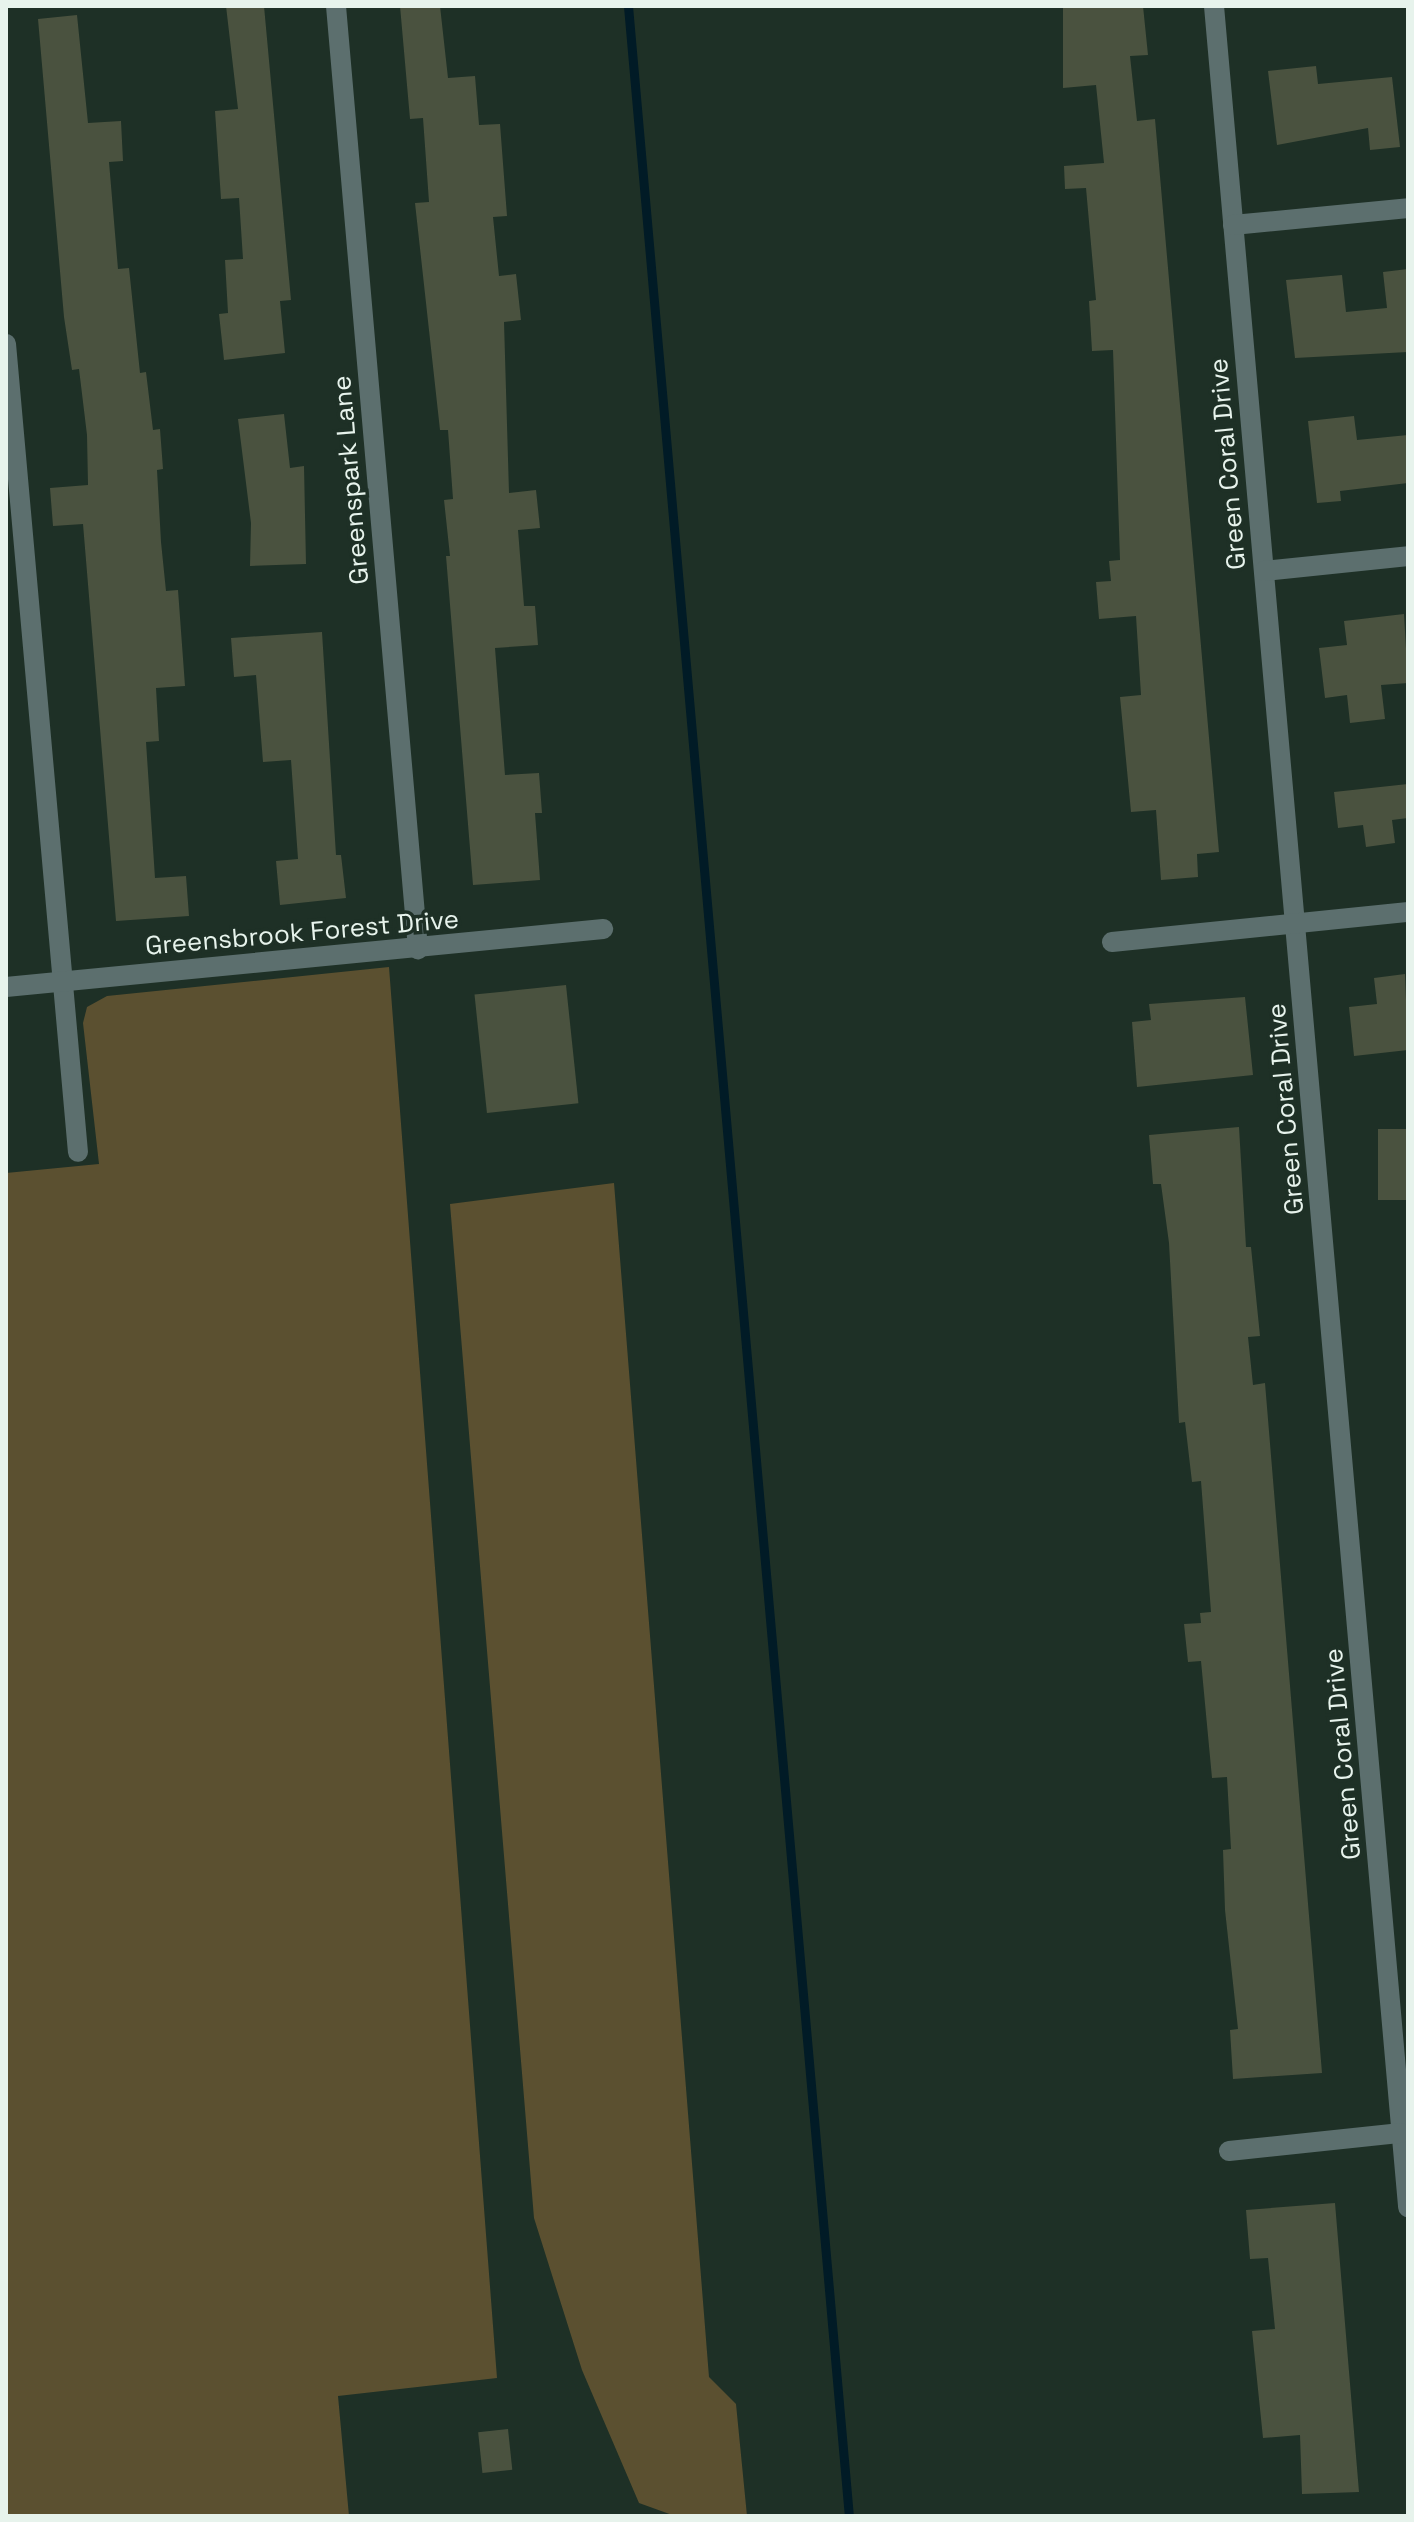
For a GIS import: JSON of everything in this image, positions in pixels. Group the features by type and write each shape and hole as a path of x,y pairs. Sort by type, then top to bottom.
{"street":[{"name":"Greenspark Lane","path":"336,6 418,949"},
{"name":"Green Coral Drive","path":"1214,6 1408,2207"},
{"path":"1233,225 1408,208"},
{"path":"6,344 60,981 78,1152"},
{"path":"1264,571 1408,556"},
{"path":"1112,942 1408,912"},
{"name":"Greensbrook Forest Drive","path":"6,987 603,929"},
{"path":"1387,1956 1408,1954"},
{"path":"1229,2151 1401,2133"}],"shaded area":[{"path":"389,967 497,2378 338,2396 349,2516 6,2516 6,1173 99,1164 83,1023 87,1007 107,996"},
{"path":"614,1183 709,2377 736,2404 747,2516 675,2516 639,2503 582,2370 534,2218 450,1204"}],"building":[{"path":"226,6 264,6 291,300 280,301 285,353 224,360 219,314 228,313 225,260 243,259 239,198 221,199 215,111 238,109"},
{"path":"400,6 440,6 448,78 475,76 479,125 500,124 507,216 493,217 499,276 516,274 521,320 504,322 509,493 536,490 540,528 518,530 524,606 535,606 538,645 495,648 505,775 539,773 542,813 535,813 540,880 473,885 446,556 450,556 444,500 453,499 448,430 440,430 415,203 429,202 423,118 410,119"},
{"path":"1063,6 1143,6 1148,55 1130,56 1137,121 1155,119 1219,852 1197,854 1198,877 1161,880 1156,810 1131,812 1120,697 1141,695 1136,616 1099,619 1096,582 1111,581 1109,561 1120,560 1113,350 1092,351 1089,301 1096,300 1086,188 1065,189 1064,166 1104,163 1096,85 1063,88"},
{"path":"77,15 88,123 121,121 123,161 109,162 118,269 129,268 140,373 146,372 153,430 160,429 163,469 157,470 161,542 166,591 178,590 185,686 156,688 159,741 146,742 155,878 186,876 189,916 116,921 83,524 53,526 50,488 88,485 87,435 79,369 72,370 64,317 38,19"},
{"path":"1316,66 1318,84 1392,77 1400,147 1370,150 1368,128 1277,145 1268,71"},
{"path":"1408,269 1408,352 1295,358 1286,280 1342,275 1346,312 1387,308 1383,272"},
{"path":"284,414 290,468 304,466 306,564 250,566 251,523 238,419"},
{"path":"1354,416 1357,440 1408,435 1408,483 1340,491 1341,501 1317,503 1308,421"},
{"path":"1404,614 1408,683 1381,685 1385,719 1350,723 1347,695 1325,698 1319,648 1347,645 1344,621"},
{"path":"322,632 336,855 341,855 346,898 280,905 276,861 298,859 291,760 263,762 256,675 234,677 231,638"},
{"path":"1408,784 1408,818 1392,820 1395,843 1366,847 1363,825 1338,828 1334,792"},
{"path":"1405,974 1408,1050 1354,1056 1349,1007 1377,1004 1374,978"},
{"path":"566,985 578,1103 487,1113 475,995"},
{"path":"1245,997 1253,1075 1137,1087 1132,1022 1151,1020 1149,1004"},
{"path":"1239,1127 1246,1247 1251,1247 1260,1336 1248,1337 1253,1385 1265,1383 1322,2073 1233,2079 1230,2030 1238,2029 1225,1910 1223,1850 1231,1849 1227,1777 1212,1778 1201,1661 1188,1662 1184,1624 1201,1623 1200,1613 1211,1612 1201,1481 1192,1482 1185,1422 1179,1423 1169,1243 1161,1184 1153,1184 1149,1135"},
{"path":"1378,1129 1408,1129 1408,1200 1378,1200"},
{"path":"1335,2203 1359,2492 1302,2494 1300,2435 1263,2438 1252,2331 1275,2329 1268,2258 1250,2259 1246,2210"},
{"path":"508,2429 512,2470 482,2473 478,2432"}],"waterway":[{"path":"628,6 849,2516"}]}
